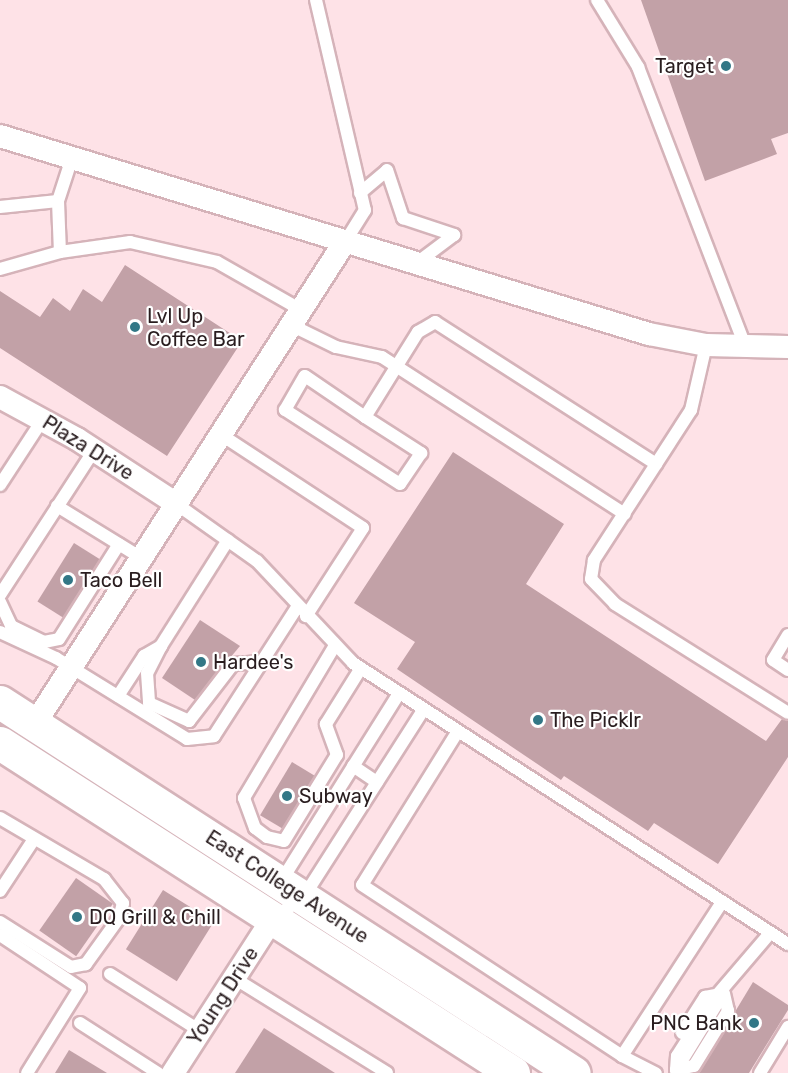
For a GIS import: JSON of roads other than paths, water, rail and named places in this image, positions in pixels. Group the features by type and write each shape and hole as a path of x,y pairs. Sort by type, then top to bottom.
{"main road":[{"name":"East College Avenue","path":"0,702 574,1073"},
{"path":"0,735 28,736 126,796 173,814"},
{"name":"East College Avenue","path":"0,743 513,1073"}],"street":[{"path":"0,136 344,243 418,262 649,334 706,345 746,348 788,347"},
{"path":"34,724 344,243"},
{"name":"Plaza Drive","path":"0,397 43,419 175,503"},
{"name":"Young Drive","path":"173,1073 273,918"}],"lane":[{"path":"316,0 365,210 344,243"},
{"path":"597,0 638,67 746,348"},
{"path":"60,252 58,201 72,158"},
{"path":"360,193 387,170 403,218 454,235 418,262"},
{"path":"0,207 58,201"},
{"path":"0,269 60,252 130,242 217,262 296,317 397,367 625,514"},
{"path":"365,417 418,332 435,322 656,464"},
{"path":"706,345 696,399 594,561 596,586 788,713"},
{"path":"305,376 365,417 421,453 400,484 285,410 305,376"},
{"path":"0,485 43,419"},
{"path":"220,434 363,528 306,616"},
{"path":"0,595 94,450"},
{"path":"175,503 228,540 306,616 334,647 361,668 788,944"},
{"path":"57,506 140,557"},
{"path":"228,540 161,646 147,673 149,703 189,721 233,664 261,663"},
{"path":"0,602 12,626 44,642 58,639 119,544"},
{"path":"0,632 35,653 70,667 187,739 214,736 297,607"},
{"path":"788,635 772,660 788,670"},
{"path":"118,696 144,656 161,646"},
{"path":"334,647 244,798 255,828 284,841 337,755 326,723 361,668"},
{"path":"273,918 292,890 352,766 399,693"},
{"path":"273,918 292,890 377,782 424,709"},
{"path":"458,731 362,885 622,1056 656,1073"},
{"path":"352,766 377,782"},
{"path":"0,818 104,879 123,903 119,918 86,964 71,967 0,922"},
{"path":"0,891 34,839"},
{"path":"622,1056 722,902"},
{"path":"724,993 728,1011 693,1066 675,1071 677,1056 712,1001 724,993 770,933"},
{"path":"0,936 80,988 27,1073"},
{"path":"110,974 200,1031"},
{"path":"234,978 387,1073"},
{"path":"80,1023 158,1073"},
{"path":"760,1073 788,1027"}],"place":[{"name":"Target","path":"726,66"},
{"name":"Lvl Up Coffee Bar","path":"135,327"},
{"name":"Taco Bell","path":"68,580"},
{"name":"Hardee's","path":"201,662"},
{"name":"The Picklr","path":"538,720"},
{"name":"Subway","path":"287,796"},
{"name":"DQ Grill & Chill","path":"77,917"},
{"name":"PNC Bank","path":"754,1023"}]}
